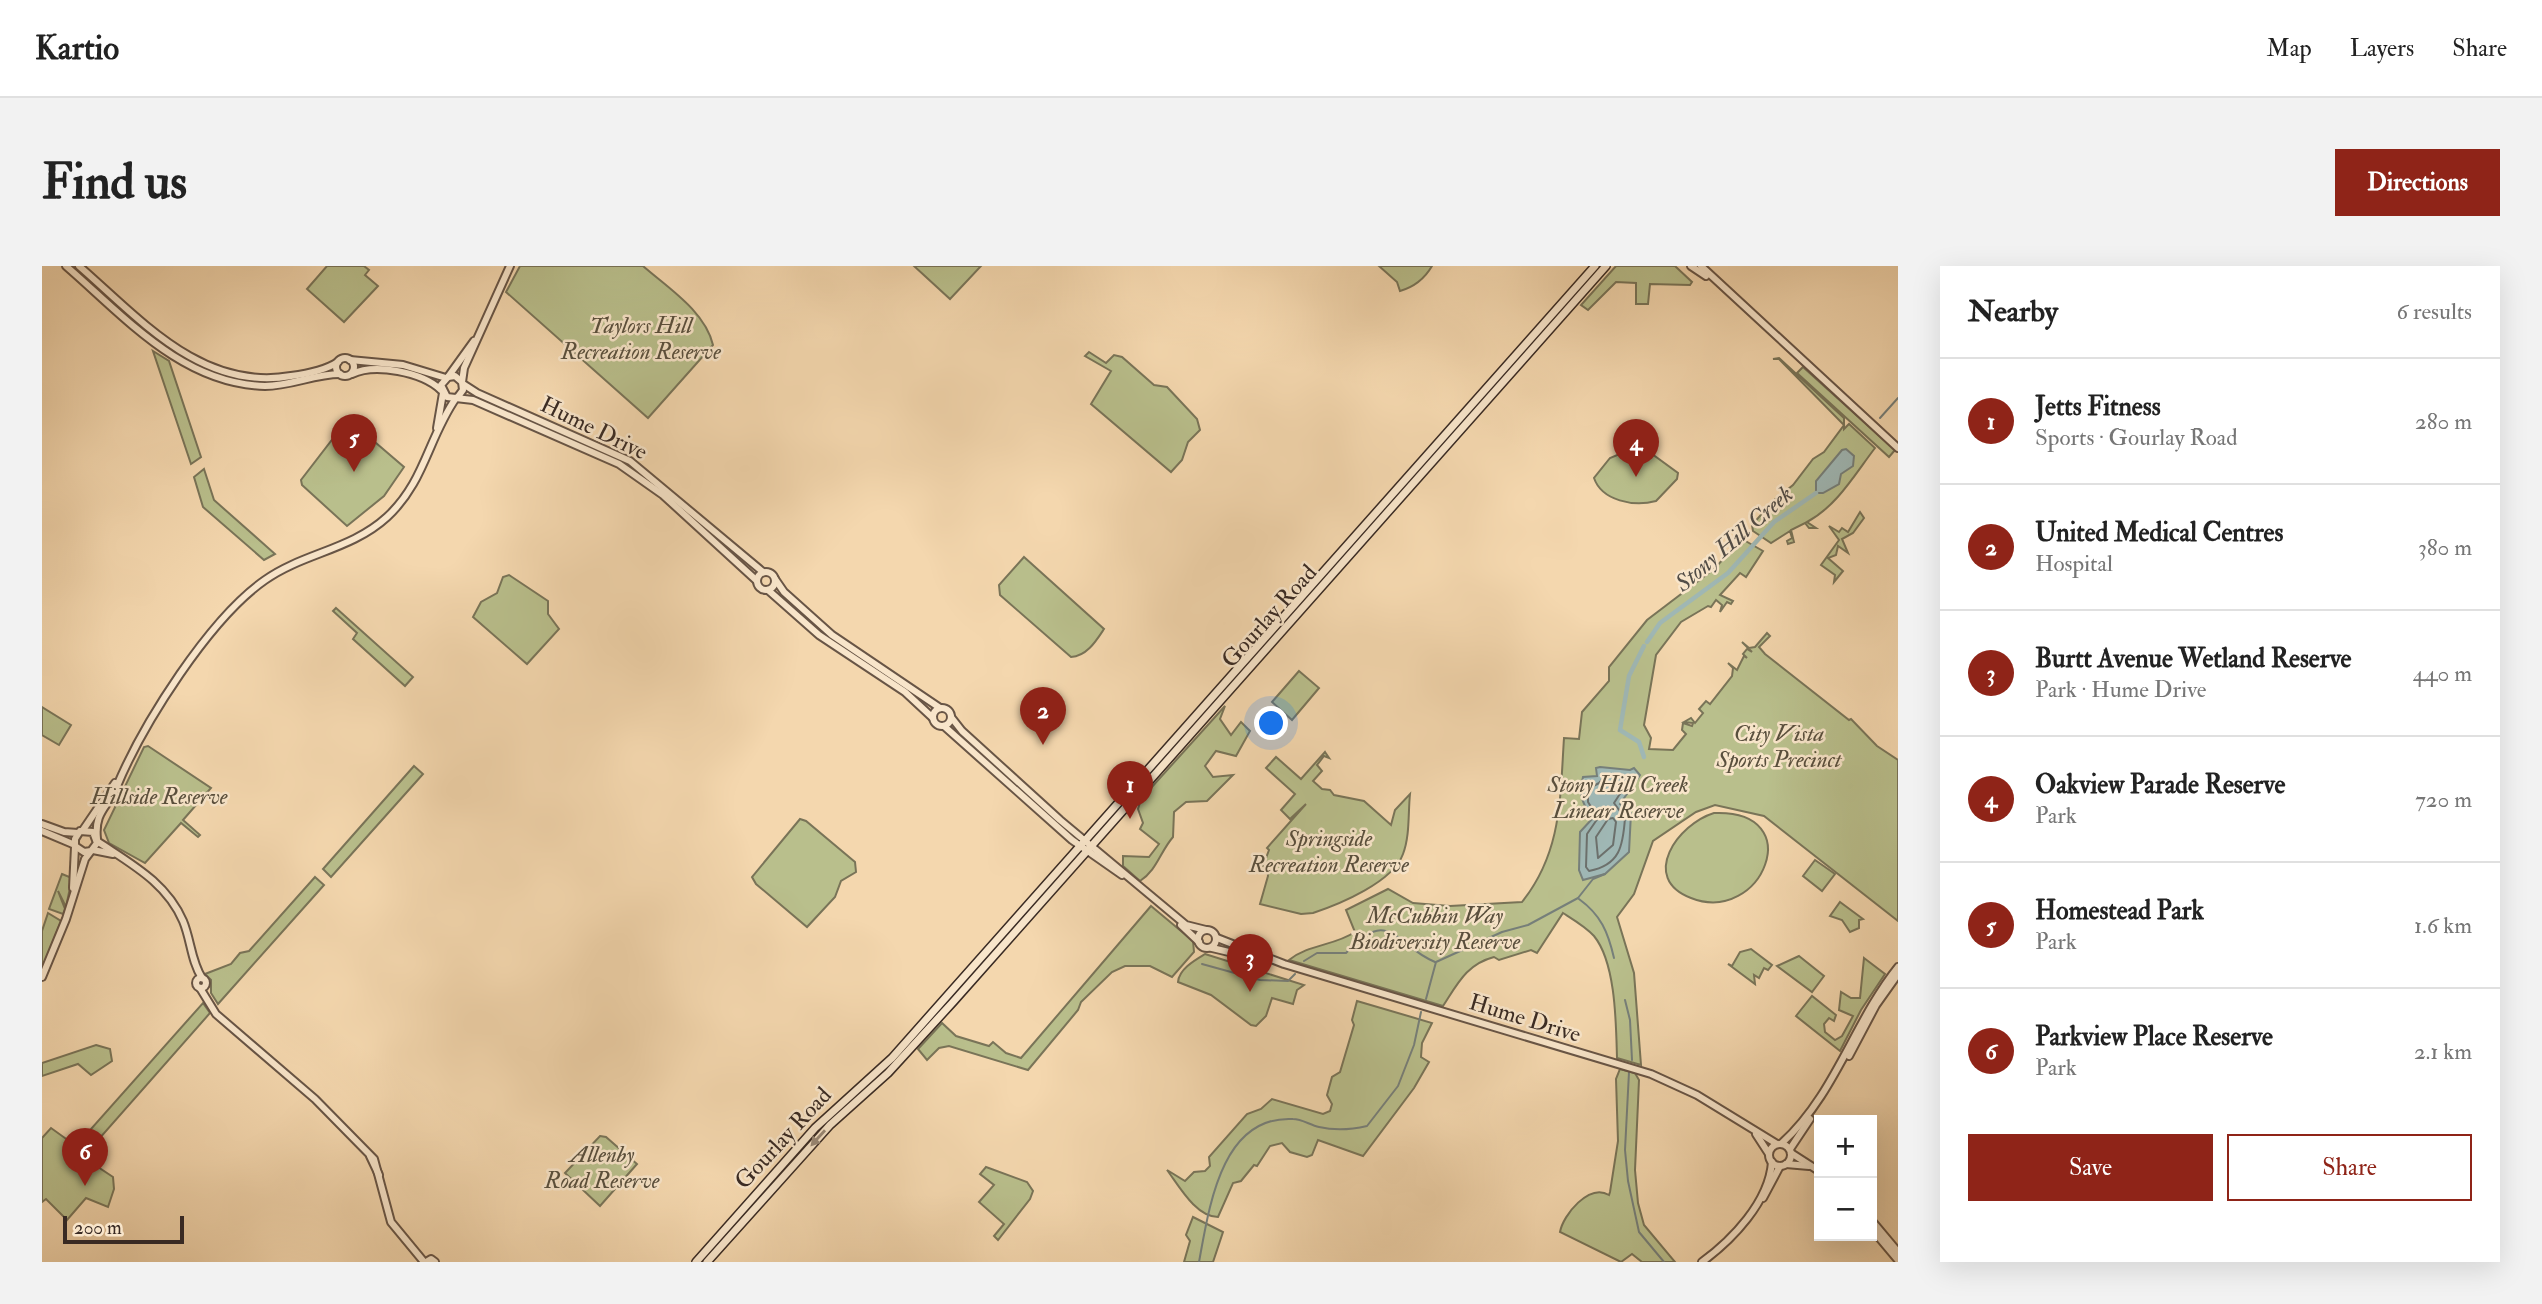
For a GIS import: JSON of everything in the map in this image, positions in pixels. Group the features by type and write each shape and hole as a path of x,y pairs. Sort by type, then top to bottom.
{"main road":[{"name":"Gourlay Road","path":"1273,635 1595,266"},
{"name":"Gourlay Road","path":"708,1262 840,1115 906,1050 1273,635 1606,266"},
{"name":"Gourlay Road","path":"696,1262 825,1117 906,1050"},
{"path":"774,1174 781,1180"}],"street":[{"path":"66,266 154,343 200,372 233,382 264,386 287,385 325,375 352,374 366,369 414,375 447,397 457,398"},
{"path":"79,266 169,345 203,365 234,374 273,378 305,374 342,359 403,365 447,377 454,376 463,383"},
{"path":"42,977 72,901 85,859 97,840 99,814 170,691 241,600 275,573 348,544 386,518 411,490 462,393 464,368 510,266"},
{"path":"1691,266 1708,277 1781,342"},
{"path":"1701,266 1898,448"},
{"path":"433,444 441,385 482,328"},
{"path":"351,360 355,367 352,374"},
{"path":"338,362 336,367 340,374"},
{"name":"Hume Drive","path":"463,383 477,393 606,448 630,461 763,572"},
{"name":"Hume Drive","path":"457,398 473,400 625,468 663,495 756,580"},
{"path":"763,572 756,580 760,588 768,590 819,635 905,692 936,724 944,726 1085,846 1188,927 1214,932 1217,938 1212,948 1203,948 1199,942 1126,878 1085,846 962,731 948,710 940,708 832,635 784,592 771,573 763,572"},
{"path":"768,590 775,579"},
{"path":"933,718 934,712 940,708"},
{"path":"944,726 951,717"},
{"path":"72,901 75,845 80,831 121,776"},
{"path":"42,824 64,832 90,830 97,840 142,869 167,895 183,921 203,987 223,1021 305,1094 315,1099 377,1163 391,1222 428,1261"},
{"path":"42,831 75,845 83,852 119,855"},
{"path":"1199,942 1200,934 1206,930"},
{"name":"Hume Drive","path":"1217,938 1284,964"},
{"name":"Hume Drive","path":"1212,948 1284,964 1651,1074 1697,1095 1790,1151"},
{"path":"1769,1154 1821,1096 1869,1009 1898,967"},
{"path":"1709,1262 1731,1243 1751,1219 1790,1151 1834,1083 1871,1014 1898,974"},
{"name":"Hume Drive","path":"1746,1126 1759,1138 1772,1162"},
{"path":"1790,1151 1814,1168"},
{"path":"1702,1262 1729,1239 1748,1216 1770,1175 1772,1162 1811,1166"},
{"path":"1877,1232 1898,1260"},
{"path":"1888,1246 1898,1252"}],"green space":[{"path":"327,266 364,266 369,270 365,275 378,286 344,322 307,289"},
{"name":"Taylors Hill Recreation Reserve","path":"520,266 643,266 694,311 709,333 713,345 648,418 506,292"},
{"path":"914,266 981,266 950,299"},
{"path":"1379,266 1432,266 1419,282 1400,291 1397,282"},
{"path":"1616,266 1675,266 1692,282 1690,285 1650,284 1648,304 1636,304 1636,283 1616,282 1588,310 1581,305"},
{"path":"153,351 169,361 201,457 191,464"},
{"path":"1089,352 1106,363 1114,355 1122,357 1154,385 1167,387 1197,419 1200,430 1188,442 1182,460 1171,472 1091,404 1111,371 1085,356"},
{"path":"1779,358 1844,418 1844,425 1779,359 1773,359"},
{"path":"1803,367 1895,450 1889,457 1797,373"},
{"path":"348,419 404,467 384,496 347,526 302,485 301,480"},
{"path":"1849,424 1875,448 1836,498 1807,522 1816,528 1809,528 1805,523 1791,530 1794,542 1788,544 1787,541 1792,538 1790,531 1771,543 1753,531 1752,525 1773,501 1793,485 1813,459 1824,452 1844,425 1844,429"},
{"path":"1622,453 1652,454 1678,473 1677,479 1656,501 1638,503 1611,497 1598,486 1594,478 1610,458"},
{"path":"204,469 214,500 275,554 264,560 203,507 194,477"},
{"path":"1860,512 1864,518 1853,533 1842,539 1848,553 1838,546 1836,555 1828,558 1843,571 1834,582 1835,575 1821,565 1839,540 1829,526 1839,532 1842,528 1848,532"},
{"name":"Stony Hill Creek Linear Reserve","path":"1742,539 1763,551 1746,577 1740,573 1720,595 1733,601 1731,604 1727,602 1720,612 1722,605 1716,600 1711,607 1708,606 1681,622 1656,655 1644,725 1651,738 1649,749 1673,750 1686,734 1682,730 1683,723 1692,726 1693,723 1684,722 1691,718 1695,723 1703,713 1699,709 1706,701 1710,704 1732,676 1733,668 1728,663 1737,670 1744,656 1747,658 1743,654 1747,649 1752,652 1742,642 1749,648 1755,647 1767,633 1770,636 1759,647 1765,654 1851,719 1877,746 1898,760 1898,921 1764,816 1715,805 1696,812 1653,841 1634,894 1617,917 1634,973 1641,1065 1617,1058 1613,994 1607,962 1594,936 1563,913 1537,953 1531,950 1499,960 1494,957 1477,964 1464,975 1443,1006 1289,960 1355,932 1346,910 1388,889 1413,903 1450,906 1522,902 1545,864 1552,844 1560,803 1564,738 1579,739 1582,712 1609,681 1609,667 1647,620 1714,569"},
{"path":"1024,557 1104,629 1091,647 1082,654 1071,657 1000,595 999,585"},
{"path":"509,575 548,601 548,614 559,629 527,664 473,617 481,602 497,593 503,577"},
{"path":"336,608 413,677 405,686 353,639 357,633 333,611"},
{"path":"1299,671 1319,688 1292,720 1272,702"},
{"path":"1225,706 1220,719 1231,735 1241,722 1250,731 1236,756 1216,751 1205,766 1213,777 1233,775 1207,801 1186,802 1174,812 1173,837 1150,872 1140,881 1123,866 1123,856 1149,857 1159,844 1140,829 1143,823 1138,809 1141,799"},
{"path":"42,707 71,725 59,745 42,735"},
{"name":"Hillside Reserve","path":"148,746 211,788 183,820 200,835 198,837 181,823 145,863 109,843 104,830 144,747"},
{"name":"Springside Recreation Reserve","path":"1325,752 1329,758 1324,756 1317,765 1322,771 1313,781 1334,795 1364,801 1391,825 1395,810 1410,794 1408,832 1403,854 1389,874 1377,883 1351,898 1313,913 1301,914 1260,904 1268,876 1267,868 1263,866 1269,850 1267,848 1306,804 1290,819 1281,810 1295,794 1266,768 1276,757 1301,779"},
{"path":"414,766 423,774 331,877 323,869"},
{"path":"1714,813 1743,817 1761,829 1768,846 1765,865 1755,882 1738,896 1716,902 1691,898 1676,889 1668,878 1666,865 1677,839 1688,828"},
{"path":"800,819 806,821 855,862 856,872 841,881 835,897 807,927 756,884 752,877"},
{"path":"1815,860 1835,874 1822,891 1803,876"},
{"path":"62,874 72,878 66,907 58,891 65,909 63,914 49,909"},
{"path":"315,877 324,885 218,1004 211,993 211,980 205,974 231,964 240,953 249,951"},
{"path":"1840,902 1863,919 1859,920 1859,928 1850,932 1842,920 1830,916"},
{"path":"1151,906 1193,941 1194,952 1172,977 1150,966 1125,966 1112,972 1081,1002 1078,1010 1028,1070 949,1046 939,1048 927,1060 918,1049 942,1023 956,1036 989,1046 993,1042 1006,1053 1021,1058"},
{"path":"48,913 61,921 42,969 42,931"},
{"path":"1751,949 1772,965 1768,970 1764,968 1759,978 1754,975 1755,984 1728,964 1732,966 1740,952"},
{"path":"1205,954 1304,985 1297,990 1293,1004 1272,998 1266,1016 1256,1026 1251,1025 1211,995 1178,982 1184,969"},
{"path":"1799,956 1824,976 1812,992 1777,966"},
{"path":"1864,958 1885,974 1861,1010 1840,1051 1796,1016 1812,996 1836,1015 1834,1021 1829,1018 1824,1024 1825,1032 1835,1040 1842,1036 1853,1016 1839,1010 1841,992 1851,998 1860,998"},
{"path":"1357,1001 1432,1023 1422,1043 1421,1057 1429,1062 1414,1088 1363,1156 1318,1140 1312,1155 1307,1157 1290,1152 1282,1143 1270,1146 1257,1166 1254,1165 1241,1181 1233,1183 1218,1217 1202,1212 1189,1200 1167,1170 1185,1181 1194,1172 1205,1171 1210,1166 1209,1157 1247,1114 1261,1109 1272,1099 1323,1114 1330,1111 1332,1104 1327,1095 1332,1077 1340,1072 1354,1025 1352,1020"},
{"path":"203,1003 210,1013 83,1157 113,1177 114,1189 108,1207 86,1198 67,1220 46,1199 42,1202 42,1138 51,1128 76,1146"},
{"path":"96,1045 110,1049 112,1061 91,1075 78,1064 42,1076 42,1063"},
{"path":"1620,1069 1635,1073 1639,1080 1635,1170 1638,1203 1644,1225 1675,1262 1642,1262 1632,1254 1621,1262 1560,1232 1566,1217 1585,1197 1601,1192 1609,1195 1618,1141 1616,1079"},
{"name":"Allenby Road Reserve","path":"600,1136 606,1137 637,1164 600,1206 565,1173"},
{"path":"986,1167 1027,1182 1033,1191 1030,1199 998,1240 994,1236 1004,1224 979,1202 994,1185 980,1174"},
{"path":"1193,1217 1223,1232 1213,1262 1184,1262 1190,1241 1186,1235"}],"water":[{"name":"Stony Hill Creek","path":"1846,449 1854,456 1853,466 1841,474 1839,484 1823,493 1816,493 1816,481 1842,450"},
{"path":"1596,768 1630,770 1634,768 1640,775 1620,804 1631,813 1629,852 1605,874 1583,880 1579,870 1580,832 1592,819 1582,799 1581,789 1583,777 1597,776"}],"waterway":[{"name":"Stony Hill Creek","path":"1880,418 1898,398"},
{"name":"Stony Hill Creek","path":"1647,642 1660,623 1728,573 1774,522 1816,493"},
{"name":"Stony Hill Creek","path":"1644,646 1629,676 1620,730 1639,742 1644,757"},
{"name":"Stony Hill Creek","path":"1426,999 1436,962 1502,932 1528,925 1578,898 1593,879 1605,874"},
{"path":"1579,899 1593,911 1602,925 1614,958"},
{"path":"1304,961 1317,953 1346,953 1361,939 1383,930 1392,933 1435,962"},
{"path":"1202,964 1260,980 1288,981 1295,974"},
{"path":"1625,1000 1630,1020 1632,1060"},
{"name":"Stony Hill Creek","path":"1199,1262 1214,1192 1234,1148 1249,1132 1269,1122 1296,1119 1319,1127 1337,1129 1367,1126 1398,1086 1414,1045 1421,1012"},
{"path":"1629,1072 1625,1150 1628,1181 1639,1232 1664,1262"}],"place":[{"name":"Homestead Park","path":"354,472"},
{"name":"Oakview Parade Reserve","path":"1636,477"},
{"name":"United Medical Centres","path":"1043,745"},
{"name":"Jetts Fitness","path":"1130,819"},
{"name":"Burtt Avenue Wetland Reserve","path":"1250,992"},
{"name":"Parkview Place Reserve","path":"85,1186"}],"park label":[{"name":"City Vista Sports Precinct","path":"1779,746"},
{"name":"McCubbin Way Biodiversity Reserve","path":"1435,928"}]}
